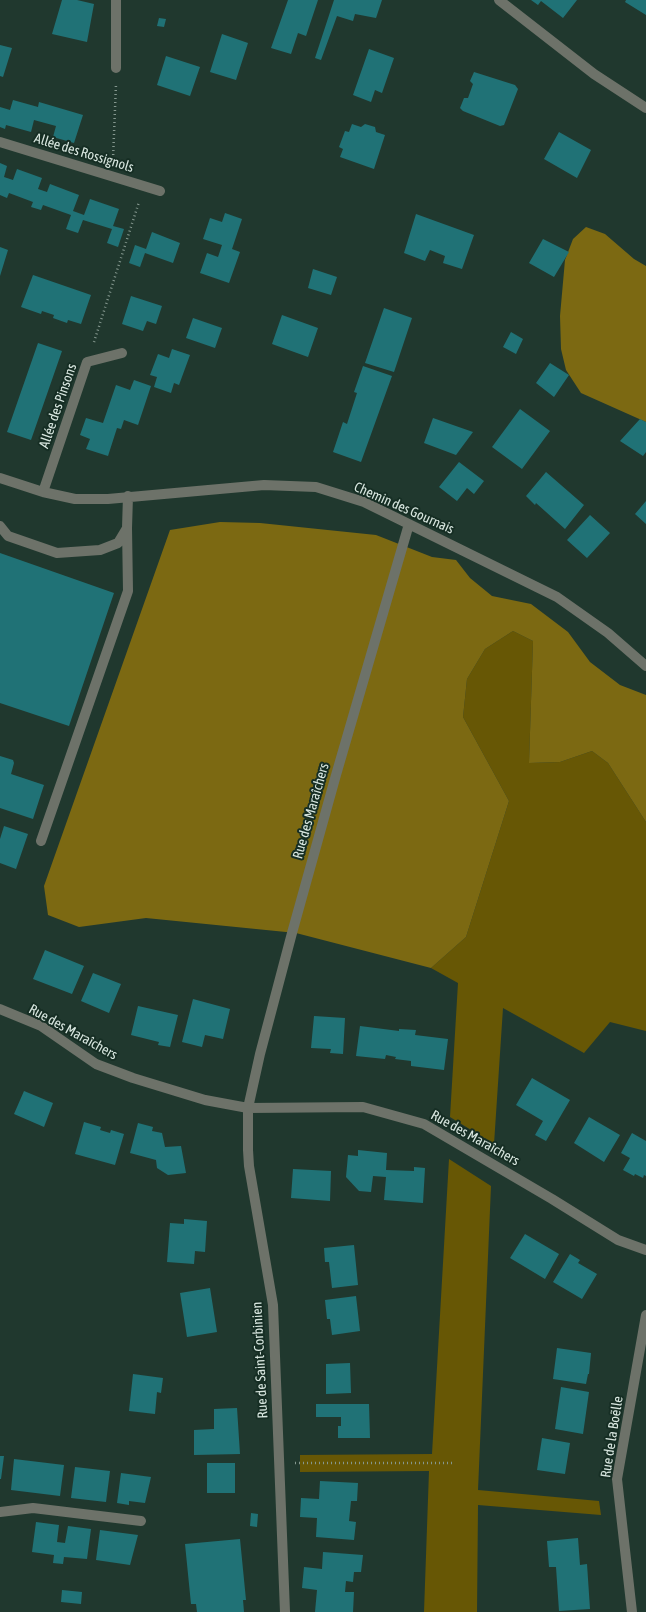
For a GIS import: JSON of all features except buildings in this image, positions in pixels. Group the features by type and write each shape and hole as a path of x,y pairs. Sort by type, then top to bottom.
{"street":[{"path":"116,0 116,68"},
{"path":"499,0 594,74 646,108"},
{"name":"Allée des Rossignols","path":"0,142 160,191"},
{"name":"Allée des Pinsons","path":"43,492 87,362 122,353"},
{"name":"Chemin des Gournais","path":"0,478 43,492 75,499 108,499 128,496 264,485 316,487 364,502 557,597 608,633 646,666"},
{"path":"41,841 128,590 128,496"},
{"name":"Rue des Maraîchers","path":"248,1108 260,1054 294,926 409,524"},
{"path":"0,526 8,536 57,553 100,550 118,543 127,528"},
{"name":"Rue des Maraîchers","path":"0,1009 41,1026 96,1064 133,1078 205,1100 248,1108 363,1107 424,1124 552,1199 618,1240 646,1250"},
{"name":"Rue de Saint-Corbinien","path":"248,1108 249,1166 273,1305 285,1612"},
{"name":"Rue de la Boëlle","path":"632,1612 617,1479 646,1315"},
{"path":"0,1512 33,1508 141,1521"}],"path":[{"path":"112,176 116,122 116,68"},
{"path":"87,362 144,186"},
{"path":"279,1464 454,1463"}],"shaded area":[{"path":"586,227 605,234 634,259 646,266 646,422 581,393 566,370 561,349 560,316 565,260 573,239"},
{"path":"220,522 260,523 376,535 432,557 456,560 470,578 492,596 531,604 568,632 590,662 620,685 646,695 646,822 608,763 592,751 560,762 529,763 533,641 513,631 485,649 467,679 463,717 509,801 466,937 431,968 296,933 146,918 79,927 48,915 44,886 170,530"},
{"path":"513,631 533,641 529,763 560,762 592,751 608,763 646,822 646,1031 610,1022 584,1053 503,1008 494,1144 450,1117 458,983 431,968 466,937 509,801 463,717 467,679 485,649"},
{"path":"449,1159 491,1186 478,1490 599,1501 601,1515 478,1505 477,1612 424,1612 429,1471 300,1472 300,1455 432,1454"}]}
